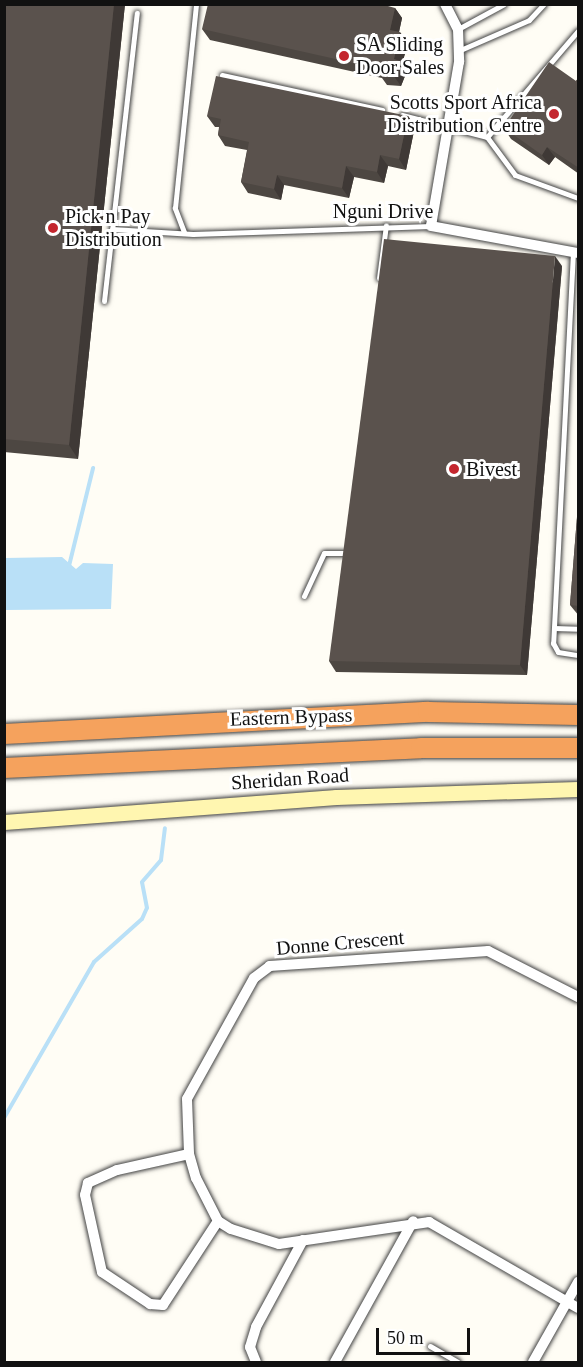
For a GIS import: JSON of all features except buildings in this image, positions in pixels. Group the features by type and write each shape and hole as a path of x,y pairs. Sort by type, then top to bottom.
{"highway":[{"name":"Eastern Bypass","path":"4,734 429,712 579,715"},
{"name":"Eastern Bypass","path":"4,768 421,748 579,748"},
{"path":"4,780 71,764"}],"street":[{"path":"431,226 449,130 458,51 458,28 450,6"},
{"name":"Nguni Drive","path":"431,226 576,252"},
{"name":"Sheridan Road","path":"4,822 336,796 579,789"},
{"name":"Donne Crescent","path":"218,1221 189,1154 189,1091 254,978 270,966 488,951 579,997"},
{"path":"189,1154 117,1170 88,1184 85,1195 102,1272 150,1304 162,1305 218,1221 263,1242 303,1240 413,1221 435,1225 579,1308"},
{"path":"335,1362 413,1221"},
{"path":"256,1362 250,1347 256,1327 303,1240"},
{"path":"533,1362 579,1282"}],"lane":[{"path":"186,233 177,223 175,208 196,4"},
{"path":"458,28 504,4"},
{"path":"458,51 529,20 544,4"},
{"path":"104,301 137,14"},
{"path":"487,137 579,31"},
{"path":"222,75 449,130 487,137 515,175 579,198"},
{"path":"379,284 386,225"},
{"name":"Nguni Drive","path":"112,229 186,233 386,225 431,226"},
{"path":"576,252 554,648 579,655"},
{"path":"304,596 324,554 348,553 350,541"},
{"path":"554,627 579,629"},
{"path":"430,1346 458,1362"}],"water":[{"path":"62,557 76,569 83,563 113,564 111,609 5,610 5,558"}],"waterway":[{"path":"69,566 93,468"},
{"path":"4,1118 94,962 142,919 147,908 142,882 161,860 165,828"}],"place":[{"name":"SA Sliding Door Sales","path":"344,56"},
{"name":"Scotts Sport Africa Distribution Centre","path":"554,114"},
{"name":"Pick n Pay Distribution","path":"53,228"},
{"name":"Bivest","path":"454,469"}]}
